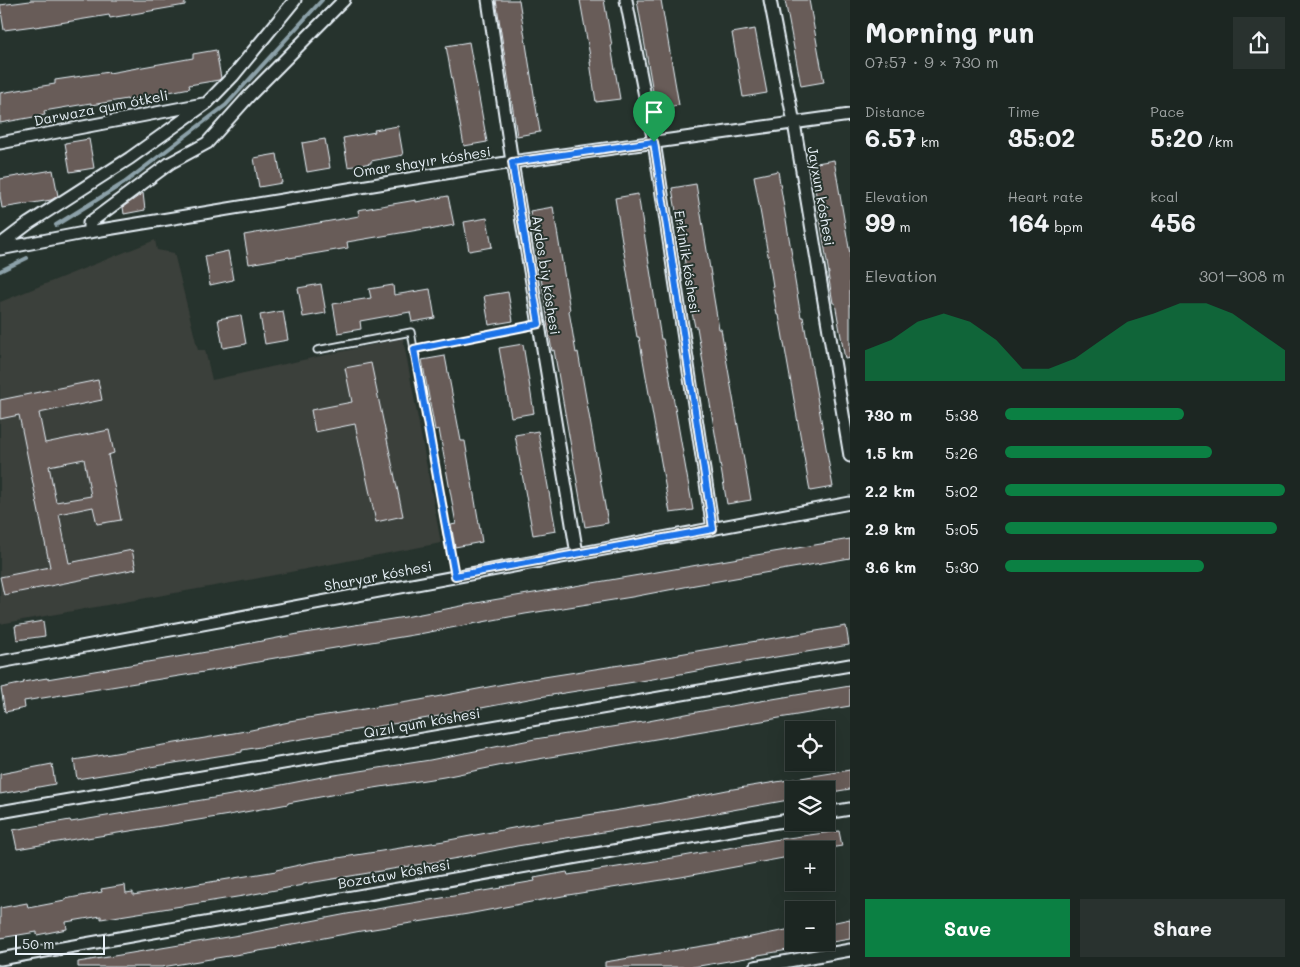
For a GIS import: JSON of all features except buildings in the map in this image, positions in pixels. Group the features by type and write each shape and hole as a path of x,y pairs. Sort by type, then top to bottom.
{"street":[{"path":"0,245 28,223 130,158 207,103 233,76 295,0"},
{"path":"90,232 89,223 170,163 207,142 249,96 344,0"},
{"name":"Aydos biy kóshesi","path":"488,0 512,162 577,554"},
{"name":"Erkinlik kóshesi","path":"626,0 654,142 713,529"},
{"name":"Jayxun kóshesi","path":"770,0 794,123 850,456"},
{"name":"Darwaza qum ótkeli","path":"0,143 207,103"},
{"name":"Omar shayır kóshesi","path":"0,248 512,162 850,115"},
{"name":"Sharyar kóshesi","path":"0,662 850,503"},
{"name":"Qızıl qum kóshesi","path":"0,812 850,665"},
{"path":"835,812 850,809"},
{"name":"Bozataw kóshesi","path":"0,959 785,821"},
{"path":"756,967 850,950"}],"lane":[{"path":"414,349 539,324"},
{"path":"317,350 411,332 455,576"}],"shaded area":[{"path":"155,240 157,250 174,253 198,350 205,350 212,380 403,338 441,543 254,579 0,624 0,302"}],"waterway":[{"path":"56,225 124,183 226,105 322,0"},
{"path":"0,271 27,258"}],"route":[{"path":"654,142 713,529 455,576 414,349 539,324 512,162 654,142"}]}
